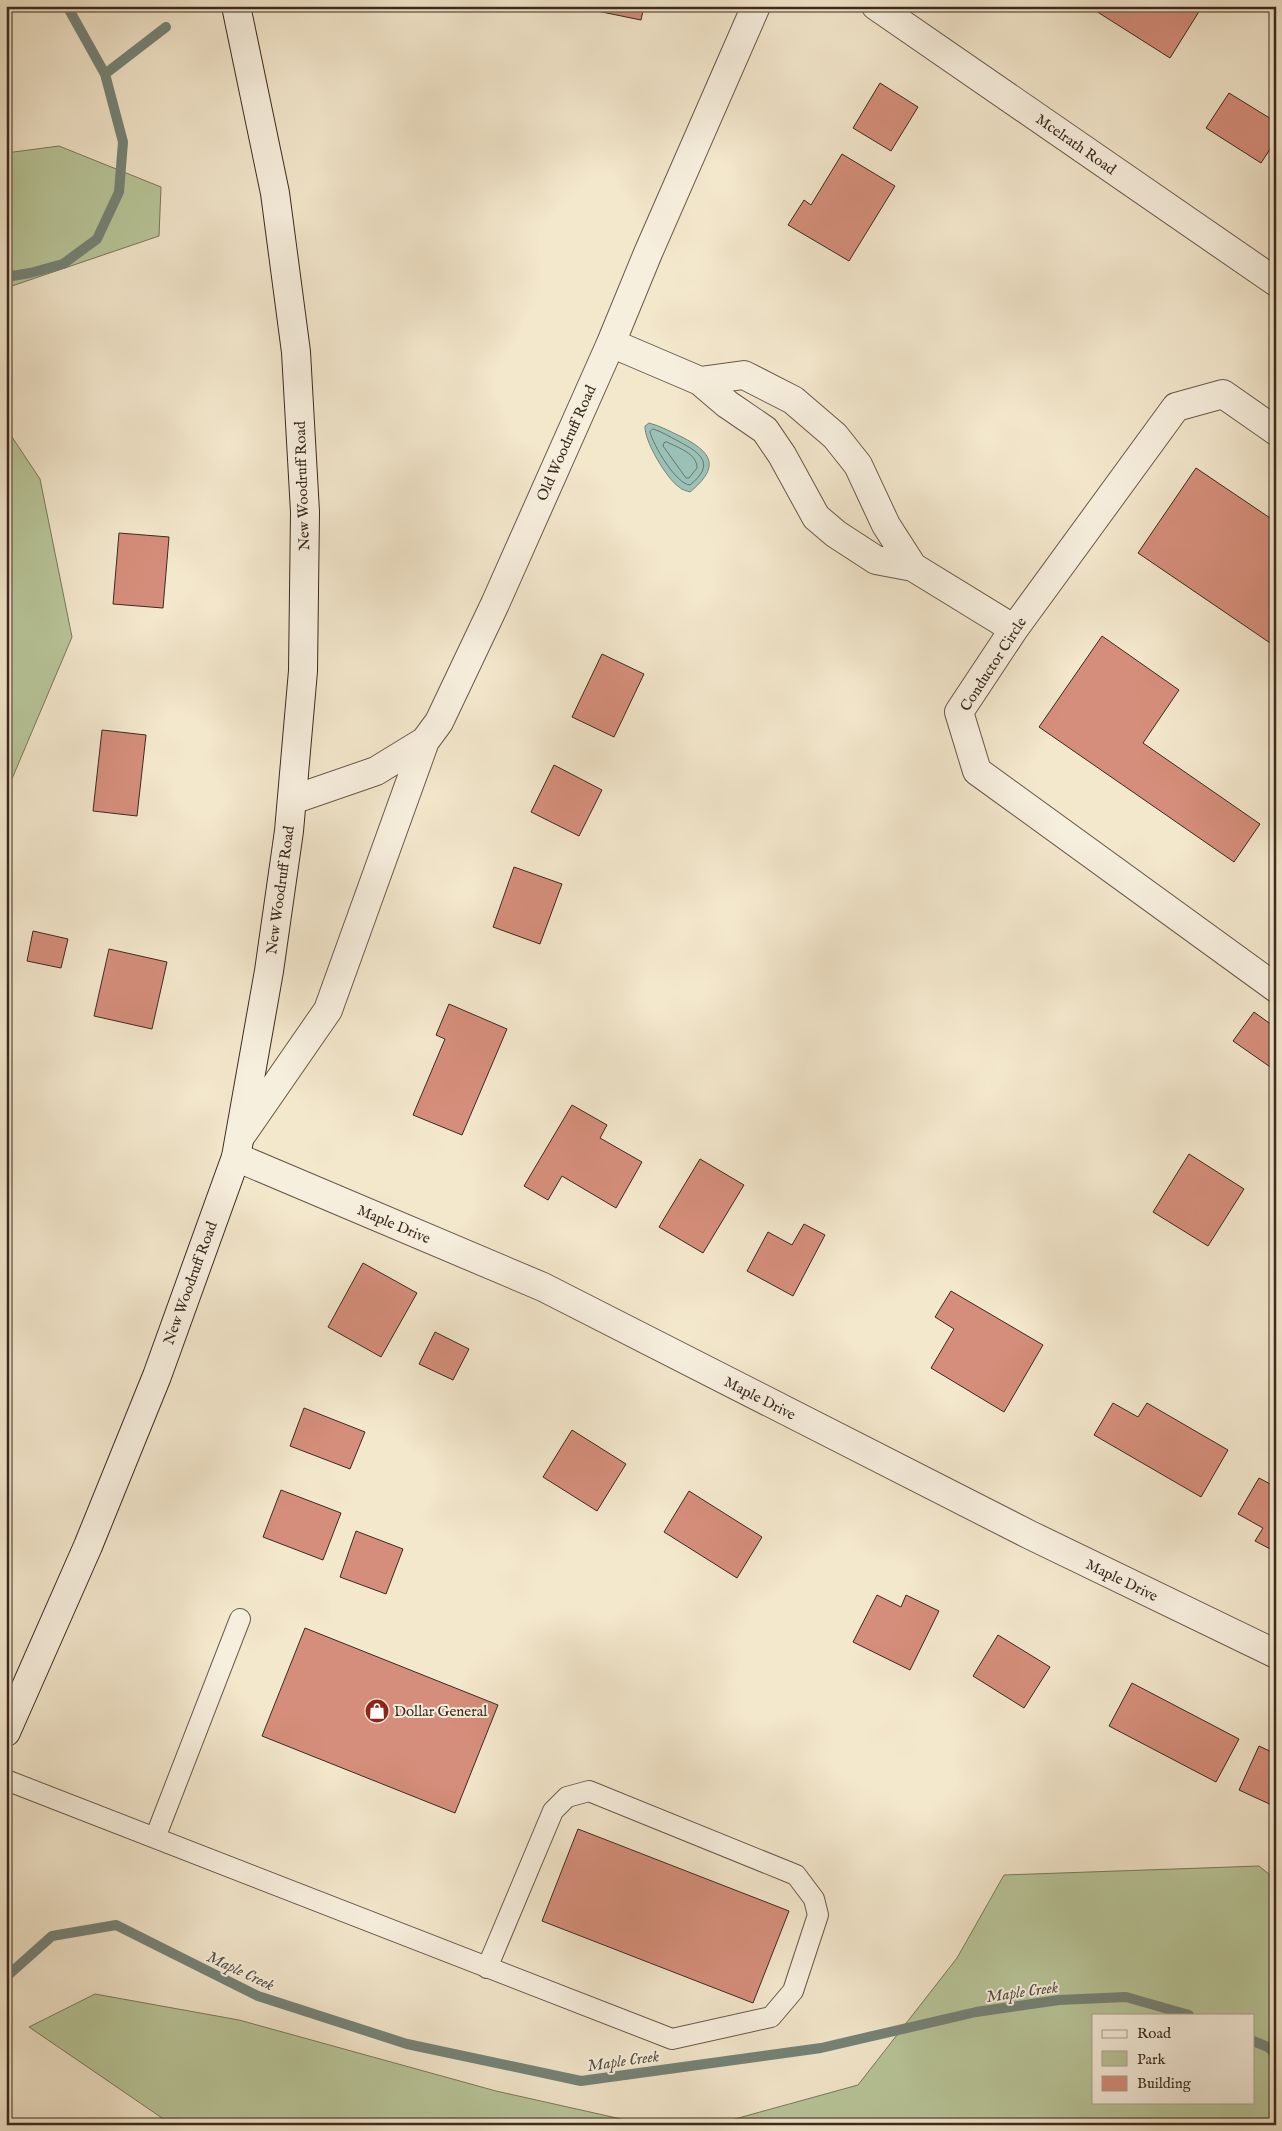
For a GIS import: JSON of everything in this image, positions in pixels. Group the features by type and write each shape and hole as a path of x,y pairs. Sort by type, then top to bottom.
{"street":[{"name":"New Woodruff Road","path":"6,1732 88,1546 156,1376 238,1147 269,971 289,831 303,671 305,512 296,352 275,193 236,6"},
{"name":"Old Woodruff Road","path":"292,800 376,771 425,741 439,722 495,604 611,343 648,253 756,6"},
{"name":"Mcelrath Road","path":"876,6 1276,282"},
{"path":"611,343 700,381 727,404 765,430 782,455 816,517 836,534 876,560 913,567 1014,629"},
{"path":"700,381 744,375 793,400 836,436 858,465 886,525 913,567"},
{"name":"Conductor Circle","path":"1276,431 1223,394 1176,407 1014,629 959,712 977,771 1276,988"},
{"path":"238,1147 328,1010 425,741"},
{"name":"Maple Drive","path":"238,1147 543,1287 1030,1535 1276,1654"}],"lane":[{"path":"155,1838 240,1619"},
{"path":"6,1780 487,1968 672,2039 771,2017 793,1991 818,1915 814,1898 796,1875 589,1791 566,1797 553,1811 487,1968"}],"green space":[{"path":"59,146 161,187 159,236 6,288 6,153"},
{"path":"6,428 40,479 72,637 6,793"},
{"path":"1259,1866 1276,1880 1276,2125 713,2125 858,2085 957,1958 1004,1875"},
{"path":"95,1994 239,2020 496,2091 648,2125 184,2125 165,2120 29,2027"}],"water":[{"path":"649,423 682,437 701,449 706,455 709,461 709,468 706,475 690,492 674,483 657,459 646,433 645,426"}],"building":[{"path":"598,6 644,6 641,20 597,11"},
{"path":"1088,6 1194,6 1200,10 1170,58"},
{"path":"880,83 918,107 891,151 853,128"},
{"path":"1229,93 1276,122 1276,140 1261,163 1206,128"},
{"path":"842,154 895,186 849,261 788,225 804,200 811,205"},
{"path":"1196,468 1276,522 1276,647 1138,553"},
{"path":"119,533 169,537 163,608 113,604"},
{"path":"1102,636 1179,690 1143,743 1260,824 1234,862 1039,727"},
{"path":"602,654 644,674 614,737 572,717"},
{"path":"102,730 146,735 137,816 93,811"},
{"path":"554,765 602,790 579,836 531,812"},
{"path":"514,867 562,884 540,944 493,927"},
{"path":"33,931 68,939 61,968 27,961"},
{"path":"109,949 167,962 152,1029 94,1016"},
{"path":"449,1004 507,1029 462,1135 413,1115 445,1039 436,1035"},
{"path":"1254,1012 1276,1028 1276,1071 1233,1041"},
{"path":"572,1105 607,1125 600,1138 642,1162 616,1208 562,1176 548,1200 524,1186"},
{"path":"1189,1154 1244,1189 1208,1246 1153,1212"},
{"path":"700,1159 744,1185 703,1253 659,1227"},
{"path":"804,1224 825,1235 793,1296 747,1271 768,1232 792,1245"},
{"path":"363,1263 417,1293 381,1357 328,1327"},
{"path":"951,1291 1043,1345 1004,1412 931,1368 954,1329 935,1317"},
{"path":"435,1332 469,1349 453,1380 419,1364"},
{"path":"1113,1403 1138,1417 1147,1403 1228,1450 1201,1497 1094,1435"},
{"path":"304,1408 365,1432 350,1469 290,1446"},
{"path":"572,1430 626,1464 597,1511 543,1477"},
{"path":"1259,1478 1274,1486 1276,1484 1276,1552 1255,1541 1263,1528 1238,1514"},
{"path":"281,1490 341,1513 323,1560 263,1537"},
{"path":"689,1491 762,1537 737,1578 664,1532"},
{"path":"356,1531 403,1549 386,1594 340,1577"},
{"path":"877,1595 901,1607 906,1595 939,1611 910,1670 853,1642"},
{"path":"305,1628 498,1705 455,1813 262,1736"},
{"path":"998,1635 1050,1667 1024,1708 973,1676"},
{"path":"1132,1683 1239,1739 1216,1782 1109,1726"},
{"path":"1259,1746 1276,1754 1276,1807 1239,1790"},
{"path":"578,1829 789,1911 753,2003 542,1921"}],"waterway":[{"path":"6,277 63,264 97,239 119,192 123,142 105,74 67,6"},
{"path":"105,74 166,27"},
{"name":"Maple Creek","path":"6,1977 52,1936 116,1925 258,1996 407,2044 581,2081 821,2048 976,2012 1059,2000 1126,1997 1186,2014"},
{"name":"Maple Creek","path":"1254,2041 1268,2047 1276,2054"}],"place":[{"name":"Dollar General","path":"377,1711"}]}
